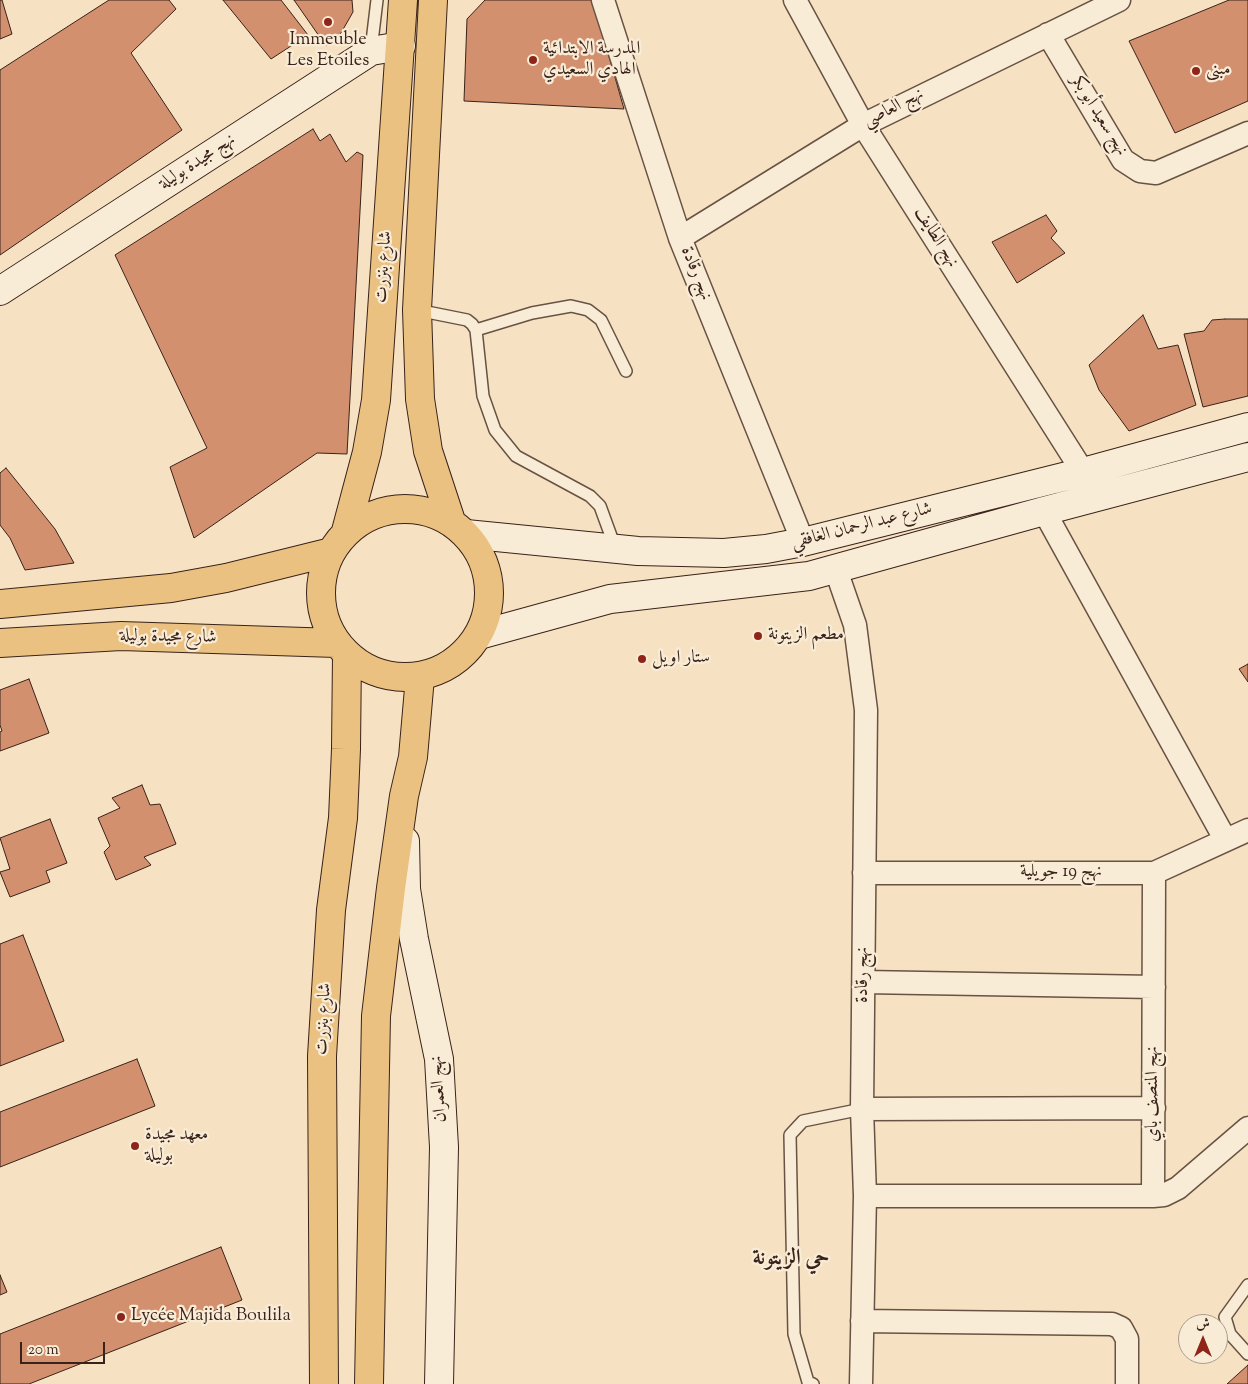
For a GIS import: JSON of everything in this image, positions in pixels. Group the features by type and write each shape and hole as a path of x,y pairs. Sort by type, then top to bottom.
{"main road":[{"name":"شارع بنزرت","path":"339,542 367,452 376,400 403,0"},
{"name":"شارع بنزرت","path":"433,0 417,310 421,408 428,451 458,528"},
{"name":"نهج مجيدة بوليلة","path":"0,291 371,51 400,46"},
{"name":"شارع عبد الرحمان الغافقي","path":"458,528 616,549 724,553 766,549 803,542 1083,472 1248,427"},
{"name":"شارع عبد الرحمان الغافقي","path":"480,635 610,599 809,576 836,570 1044,511 1248,457"},
{"path":"397,508 425,510 458,528 480,551 488,572 490,593 488,614 480,635 464,654 444,668 420,676 394,677 369,670 342,649 327,626 321,607 320,588 324,569 339,542 370,516 397,508"},
{"path":"0,604 171,588 226,578 339,542"},
{"name":"شارع مجيدة بوليلة","path":"0,643 121,636 342,649"},
{"name":"شارع بنزرت","path":"324,1384 322,1056 331,910 343,818 346,749 342,649"},
{"path":"369,1384 376,1016 404,796 413,757 420,676"},
{"name":"نهج العمران","path":"404,796 406,889 420,970 439,1059 444,1146 439,1384"}],"street":[{"name":"نهج رقادة","path":"603,0 680,238 803,542"},
{"name":"نهج الطايف","path":"795,0 863,124 1083,472"},
{"name":"نهج العاصي","path":"680,238 863,124 1119,0"},
{"name":"نهج سعيد أبو بكر","path":"1048,34 1123,160 1140,171 1156,173 1248,133"},
{"path":"1044,511 1226,840"},
{"name":"نهج رقادة","path":"836,570 855,625 866,710 862,1109 866,1196 861,1384"},
{"name":"نهج 19 جويلية","path":"864,873 1154,873 1248,830"},
{"name":"نهج المنصف باي","path":"1153,1196 1154,873"},
{"path":"864,982 1154,987"},
{"path":"862,1109 1154,1108"},
{"path":"866,1196 1164,1195 1178,1188 1248,1128"},
{"path":"862,1321 1112,1324 1121,1328 1127,1339 1127,1384"}],"lane":[{"path":"371,51 377,0"},
{"path":"476,330 532,313 571,306 588,310 601,320 626,371"},
{"path":"417,310 467,320 476,330 482,396 495,430 516,456 590,496 600,506 616,549"},
{"path":"813,1384 808,1382 794,1334 790,1135 803,1121 862,1109"},
{"path":"1248,1285 1225,1317 1230,1334 1248,1354"}],"building":[{"path":"0,0 2,0 12,34 0,39"},
{"path":"109,0 169,0 176,9 131,53 182,130 0,255 0,70"},
{"path":"223,0 281,0 308,35 271,59"},
{"name":"Immeuble Les Etoiles","path":"294,0 352,0 353,12 341,33 326,46"},
{"path":"485,0 593,0 624,109 464,101 467,19"},
{"name":"مبنى","path":"1229,0 1248,0 1248,101 1175,133 1129,41"},
{"path":"313,129 320,141 330,134 346,162 357,152 363,155 347,454 317,453 194,538 170,467 207,448 115,255"},
{"path":"1046,215 1057,231 1051,238 1065,253 1017,283 992,242"},
{"path":"1143,315 1158,349 1178,345 1196,405 1129,431 1099,390 1089,365"},
{"path":"1248,319 1248,396 1203,407 1184,334 1204,331 1212,320"},
{"path":"6,468 55,529 74,563 25,570 10,538 0,525 0,473"},
{"path":"1248,664 1248,682 1239,669"},
{"path":"29,679 49,733 0,751 0,732 2,731 0,725 0,690"},
{"path":"142,785 150,805 160,804 176,844 144,857 151,865 116,880 104,852 110,846 98,818 120,808 112,798"},
{"path":"50,819 67,863 46,871 50,882 10,897 0,872 10,869 0,838"},
{"path":"23,935 64,1041 0,1066 0,944"},
{"path":"137,1059 155,1106 0,1167 0,1112"},
{"name":"Lycée Majida Boulila","path":"221,1247 242,1300 29,1384 0,1384 0,1334"},
{"path":"0,1275 7,1292 0,1295"},
{"path":"1248,1365 1248,1384 1227,1384"}],"place":[{"name":"Immeuble Les Etoiles","path":"328,22"},
{"name":"المدرسة الابتدائية الهادي السعيدي","path":"533,60"},
{"name":"مبنى","path":"1196,71"},
{"name":"مطعم الزيتونة","path":"758,636"},
{"name":"ستار اويل","path":"642,659"},
{"name":"معهد مجيدة بوليلة","path":"135,1146"},
{"name":"Lycée Majida Boulila","path":"121,1317"}],"district":[{"name":"حي الزيتونة","path":"791,1260"}]}
